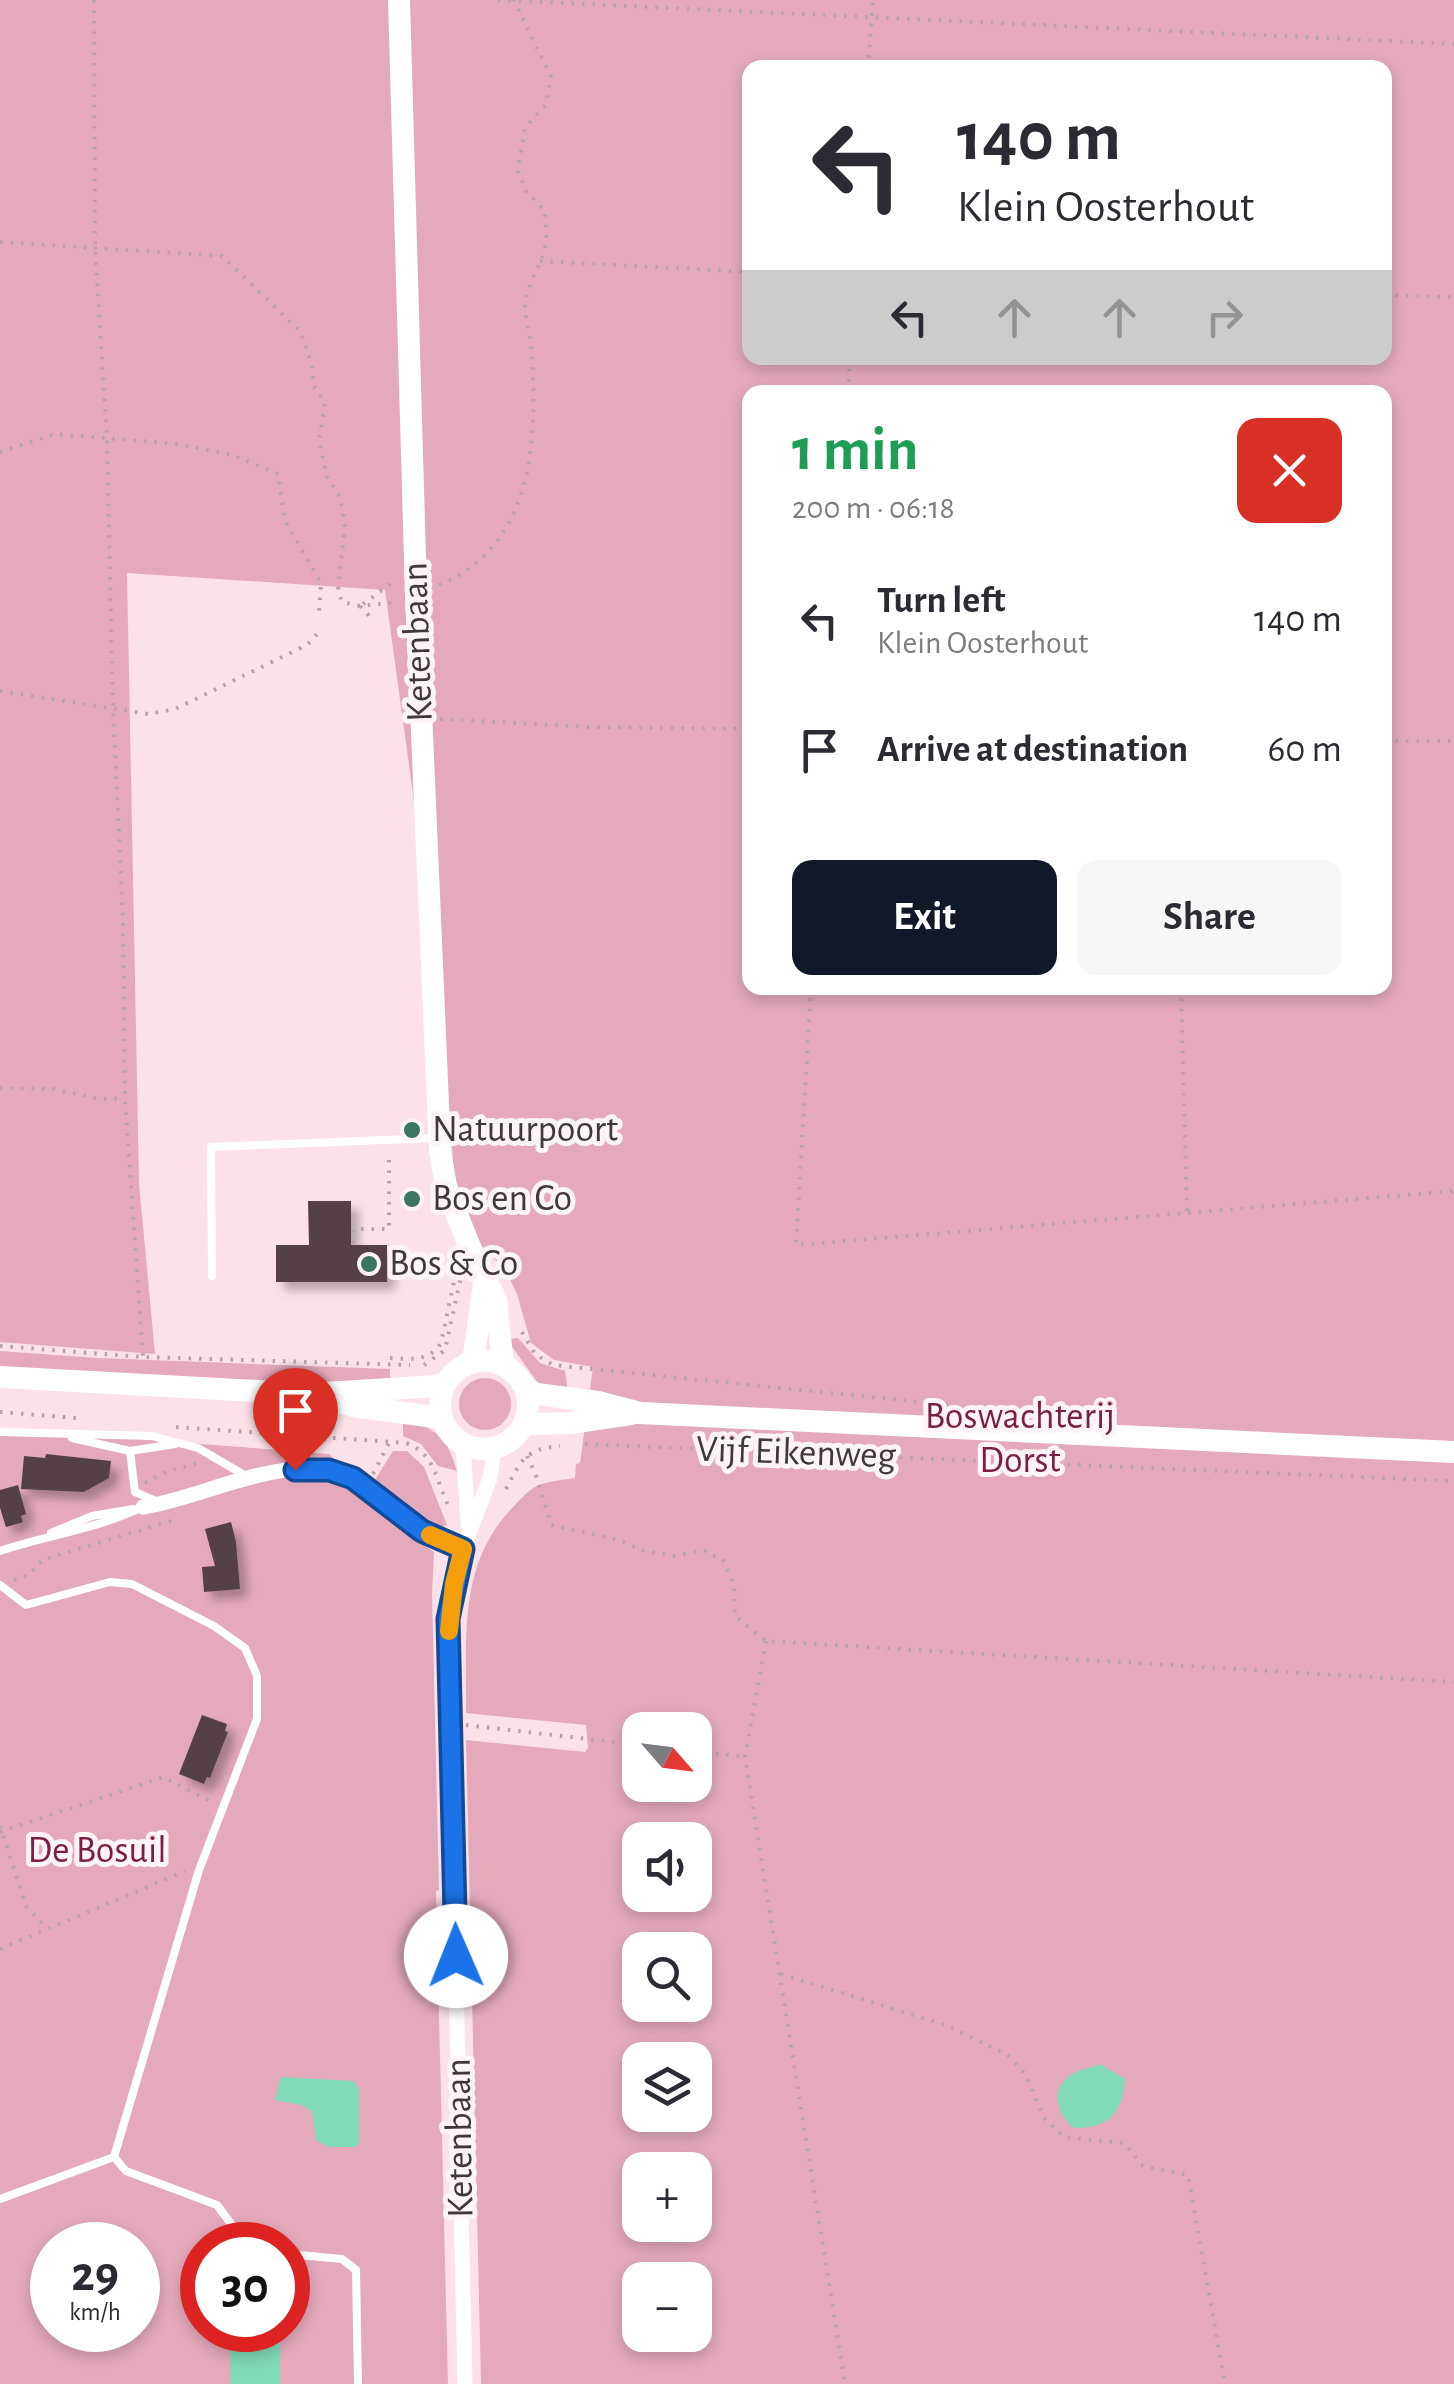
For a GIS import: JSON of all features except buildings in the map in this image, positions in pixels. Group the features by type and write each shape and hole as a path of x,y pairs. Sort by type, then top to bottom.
{"main road":[{"name":"Ketenbaan","path":"399,0 420,719 439,1138 446,1186 464,1249 485,1276 499,1312 503,1364"},
{"path":"473,1362 485,1276"},
{"path":"473,1362 503,1364 525,1388 528,1406 524,1424 512,1439 494,1448 463,1444 442,1418 441,1393 446,1382 462,1366 473,1362"},
{"path":"0,1377 312,1394 435,1386 446,1382"},
{"name":"Vijf Eikenweg","path":"525,1388 537,1394 598,1402 640,1413"},
{"path":"312,1394 353,1406 442,1418"},
{"name":"Vijf Eikenweg","path":"524,1424 570,1423 640,1413 1454,1452"}],"street":[{"name":"Ketenbaan","path":"463,1444 465,1542"},
{"name":"Ketenbaan","path":"465,2384 448,1619 465,1542 490,1478 494,1448"},
{"path":"144,1508 248,1477 329,1470 353,1478 422,1531 465,1542"}],"lane":[{"path":"212,1276 211,1147 439,1138"},
{"path":"0,1432 152,1436 205,1452 248,1477"},
{"path":"63,1436 130,1451 180,1444"},
{"path":"130,1451 135,1492 162,1504"},
{"path":"0,1551 92,1516 144,1508"},
{"path":"0,1585 26,1605 110,1582 132,1584 214,1626 245,1648 256,1676 256,1719 202,1862 114,2157"},
{"path":"0,2199 114,2157"},
{"path":"114,2157 126,2171 217,2205 229,2222"},
{"path":"310,2256 342,2259 356,2270 358,2384"}],"path":[{"path":"94,0 94,247 107,439 124,1098 143,1357"},
{"path":"498,0 1454,44"},
{"path":"0,242 222,256 301,332 312,365 313,385 324,403 320,441 327,477 340,497 346,524 338,591 342,602 360,606 395,603 456,578 495,546 520,503 534,414 532,348 525,301 546,242 545,211 526,190 518,171 524,128 546,104 551,77 514,0"},
{"path":"869,60 873,0"},
{"path":"540,261 742,272"},
{"path":"1392,295 1454,297"},
{"path":"0,452 55,434 178,444 232,455 278,474 285,521 321,583 319,612"},
{"path":"360,606 415,568"},
{"path":"360,606 373,620"},
{"path":"0,692 148,714 174,709 307,645 320,632"},
{"path":"420,719 590,727 742,728"},
{"path":"1392,741 1454,742"},
{"path":"812,995 796,1246 1454,1191"},
{"path":"1181,995 1186,1213"},
{"path":"0,1088 54,1089 99,1100 124,1098"},
{"path":"353,1243 354,1229 389,1229 389,1140"},
{"path":"0,1346 143,1357 424,1365 440,1356 450,1330 464,1249"},
{"path":"390,1358 423,1358 441,1343 464,1249"},
{"name":"Vijf Eikenweg","path":"522,1334 535,1354 553,1365 961,1406"},
{"path":"0,1412 78,1418"},
{"path":"176,1426 406,1442 424,1452 436,1472"},
{"name":"Vijf Eikenweg","path":"527,1456 544,1448 588,1444 1454,1481"},
{"path":"135,1492 168,1470 194,1466 205,1452"},
{"path":"512,1478 527,1456"},
{"path":"527,1456 551,1525 619,1540 644,1551 674,1556 702,1550 723,1560 734,1584 736,1616 766,1641 1454,1682"},
{"path":"0,1585 29,1575 42,1560 173,1520"},
{"path":"766,1641 745,1757 845,2384"},
{"path":"452,1723 622,1743"},
{"path":"712,1753 745,1757"},
{"path":"47,1930 26,1906 0,1830 163,1776 194,1795 224,1806"},
{"path":"0,1949 202,1862"},
{"path":"781,1974 945,2025 1008,2055 1026,2075 1044,2118 1064,2137 1124,2144 1144,2166 1188,2176 1224,2384"}],"green space":[{"name":"Boswachterij Dorst","path":"0,0 1454,0 1454,2384 481,2384 466,1740 585,1752 588,1748 586,1725 466,1713 469,1604 482,1553 513,1507 537,1486 575,1478 593,1367 554,1360 531,1343 517,1294 505,1269 482,1247 454,1179 450,1111 440,1110 430,918 385,590 127,573 139,1183 155,1354 0,1342"},
{"path":"518,1338 540,1363 565,1371 568,1392 538,1383 510,1344 510,1339"},
{"path":"0,1351 390,1369 390,1381 286,1382 0,1367"},
{"path":"485,1378 503,1386 511,1404 503,1422 485,1430 467,1422 459,1404 467,1386"},
{"path":"403,1418 439,1435 457,1471 438,1466 421,1444 403,1436"},
{"name":"De Bosuil","path":"0,1428 329,1454 406,1532 434,1552 439,1890 436,1891 448,2384 0,2384"},
{"path":"393,1451 407,1451 424,1467 447,1525 429,1526 373,1483"}],"shaded area":[{"path":"1100,2064 1125,2079 1121,2102 1104,2122 1073,2128 1062,2114 1058,2091 1067,2077"},
{"path":"281,2077 354,2081 359,2089 356,2147 328,2147 316,2140 312,2111 275,2100"},
{"path":"230,2352 280,2352 280,2384 230,2384"}],"slow traffic":[{"path":"430,1535 463,1549 448,1619 449,1631"}],"place":[{"name":"Natuurpoort","path":"412,1130"},
{"name":"Bos en Co","path":"412,1199"},
{"name":"Bos & Co","path":"369,1264"}],"route":[{"path":"295,1470 329,1470 353,1478 422,1531 463,1549 448,1619 456,1956"}]}
